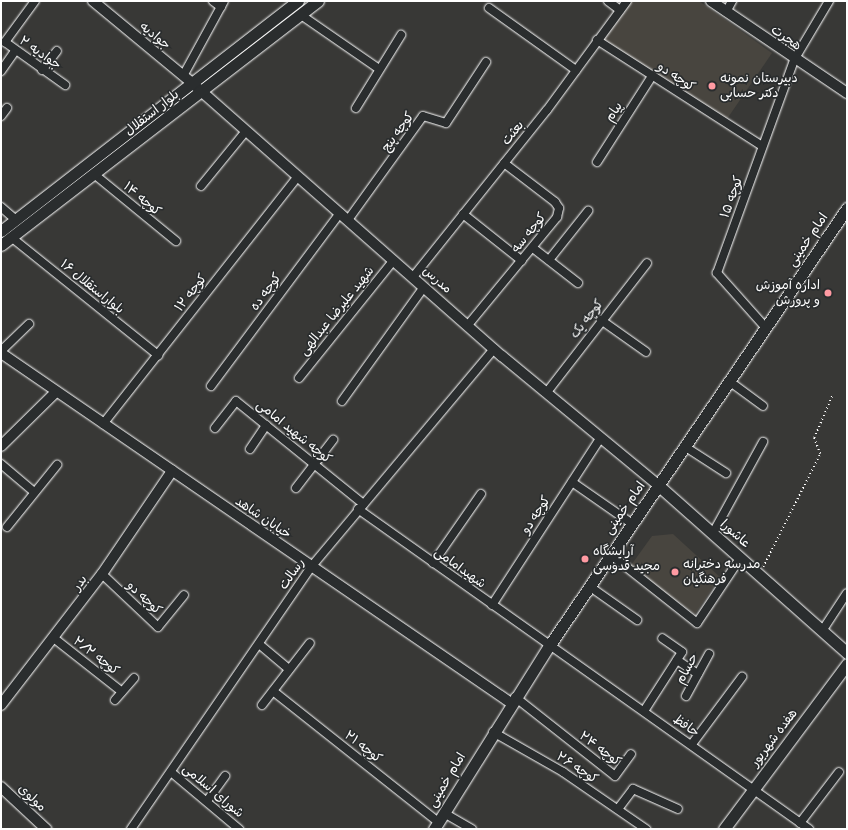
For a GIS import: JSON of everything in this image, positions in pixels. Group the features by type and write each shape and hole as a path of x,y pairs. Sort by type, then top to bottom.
{"main road":[{"name":"بلوار استقلال","path":"1,231 298,1"},
{"name":"بلوار استقلال","path":"1,245 318,1"},
{"name":"امام خمینی","path":"439,821 493,732 548,646 847,208"},
{"name":"عاشورا","path":"658,485 741,557 847,654"},
{"name":"هفده شهریور","path":"724,829 847,664"}],"street":[{"name":"جوادیه ۲","path":"35,1 5,42 42,70 65,85"},
{"name":"جوادیه","path":"93,1 201,92"},
{"path":"183,76 223,4 213,1"},
{"path":"269,38 315,1"},
{"path":"608,1 620,10"},
{"name":"بعثت","path":"413,277 504,163 627,1"},
{"name":"هجرت","path":"711,1 794,60 847,94"},
{"path":"726,12 732,1"},
{"path":"794,60 829,1"},
{"path":"489,8 576,70"},
{"path":"301,15 379,69"},
{"path":"356,108 401,35"},
{"name":"کوچه دو","path":"597,40 762,146"},
{"path":"1,70 16,51"},
{"path":"42,70 57,51"},
{"name":"کوچه ۱۵","path":"766,328 717,273 794,60"},
{"name":"کوچه پنج","path":"348,220 423,116 446,123 486,62"},
{"name":"پیام","path":"597,162 652,76"},
{"name":"مدرس","path":"201,92 494,349 658,485"},
{"path":"1,116 7,108"},
{"path":"201,186 246,131"},
{"name":"کوچه سه","path":"468,325 558,217 559,208 504,163"},
{"name":"کوچه ۱۴","path":"94,174 176,241"},
{"name":"کوچه ۱۲","path":"103,424 298,176"},
{"path":"1,207 16,220"},
{"path":"549,260 588,212"},
{"name":"کوچه ده","path":"211,386 340,213"},
{"path":"464,214 522,261"},
{"name":"بلواراستقلال ۱۶","path":"11,237 158,355"},
{"path":"533,248 578,283"},
{"name":"شهید علیرضا عبدالهی","path":"299,378 394,260"},
{"name":"کوچه یک","path":"547,392 601,320 647,263"},
{"path":"342,401 424,287"},
{"path":"601,320 646,352"},
{"path":"1,352 29,324"},
{"name":"رسالت","path":"131,829 311,567 494,349"},
{"name":"خیابان شاهد","path":"1,352 56,392 311,567 513,700"},
{"path":"729,381 763,406"},
{"path":"1,446 56,392"},
{"name":"کوچه شهید امامی","path":"215,428 236,401 315,464 361,506"},
{"path":"250,449 266,425"},
{"name":"کوچه دو","path":"492,605 600,437"},
{"path":"296,488 333,440"},
{"path":"713,533 762,442"},
{"path":"684,446 726,473"},
{"path":"1,464 34,492"},
{"path":"7,527 57,465"},
{"name":"بدر","path":"1,705 54,639 102,574 172,471"},
{"path":"572,482 631,523"},
{"path":"433,563 481,494"},
{"name":"شهیدامامی","path":"361,506 433,563 548,646"},
{"path":"610,554 697,624 741,557"},
{"name":"کوچه دو","path":"102,574 158,627 184,595"},
{"path":"589,586 637,620"},
{"path":"822,631 847,593"},
{"path":"644,711 682,652 662,638"},
{"name":"کوچه ۲/۲","path":"54,639 122,692"},
{"path":"262,705 310,643"},
{"path":"258,644 289,669"},
{"name":"حافظ","path":"548,646 692,744 809,829"},
{"name":"حسام","path":"686,696 709,654"},
{"path":"677,660 698,674"},
{"path":"692,744 742,677"},
{"path":"115,700 134,678"},
{"name":"کوچه ۲۱","path":"273,692 439,821 472,829"},
{"name":"کوچه ۲۴","path":"513,700 615,776 631,754"},
{"name":"کوچه ۲۶","path":"493,732 618,809 646,829"},
{"name":"شورای اسلامی","path":"171,772 239,829"},
{"path":"800,823 839,772"},
{"path":"207,801 225,776"},
{"name":"مولوی","path":"1,787 42,828"},
{"path":"618,809 633,789 678,809"}],"path":[{"path":"760,574 820,454 814,438 832,396"}],"shaded area":[{"name":"دبیرستان نمونه دکتر حسابی","path":"631,1 699,1 772,53 727,119 602,39"},
{"name":"مدرسه دخترانه فرهنگیان","path":"673,534 720,577 695,614 629,568 652,536"}],"place":[{"name":"دبیرستان نمونه دکتر حسابی","path":"712,86"},
{"name":"اداره آموزش و پرورش","path":"828,293"},
{"name":"آرایشگاه مجید قدوسی","path":"585,559"},
{"name":"مدرسه دخترانه فرهنگیان","path":"675,572"}]}
